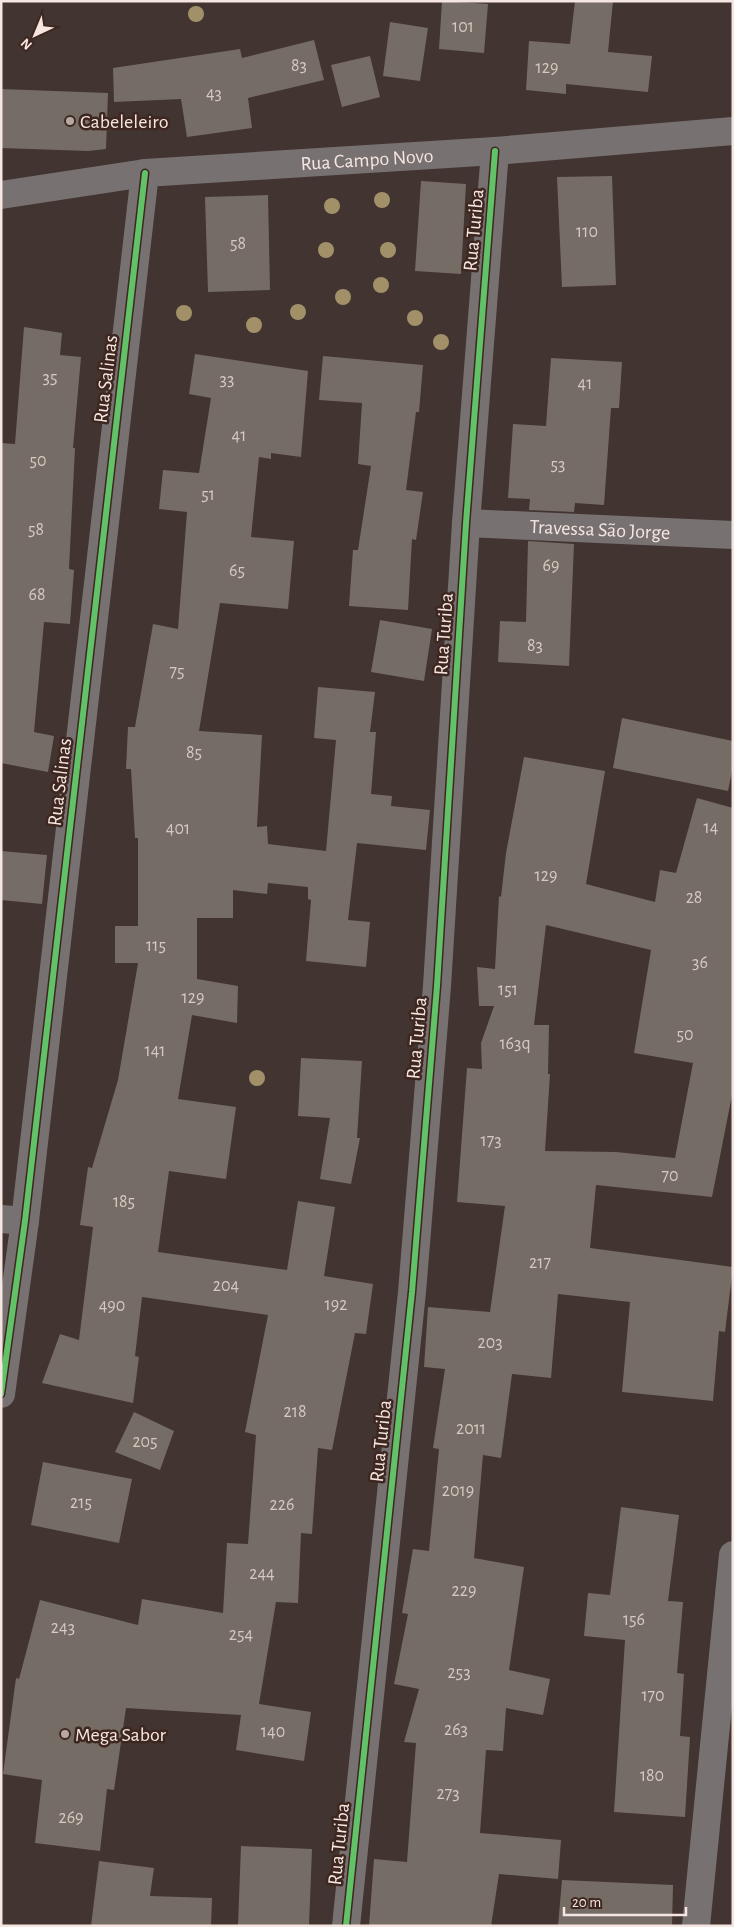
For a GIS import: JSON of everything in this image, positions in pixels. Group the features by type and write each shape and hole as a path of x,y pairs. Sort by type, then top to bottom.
{"street":[{"name":"Rua Campo Novo","path":"1,196 145,173 495,151 733,131"},
{"name":"Rua Turiba","path":"346,1926 412,1292 437,986 466,523 495,151"},
{"name":"Rua Salinas","path":"1,1394 13,1220 145,173"},
{"name":"Travessa São Jorge","path":"466,523 733,535"},
{"path":"696,1926 733,1555"}],"building":[{"path":"442,1 488,4 484,53 439,49"},
{"path":"575,1 613,1 608,52 652,56 648,92 566,84 566,94 526,90 529,41 570,44"},
{"path":"390,22 428,28 420,81 383,76"},
{"path":"314,40 324,80 248,98 252,128 187,137 181,99 114,102 113,68 240,49 242,58"},
{"path":"370,56 380,97 342,107 331,65"},
{"name":"Cabeleleiro","path":"1,89 108,93 106,149 88,151 1,148"},
{"path":"612,176 616,285 562,287 557,177"},
{"path":"421,181 466,184 461,274 415,271"},
{"path":"268,195 270,290 208,292 205,197"},
{"path":"24,327 62,333 60,355 81,357 73,448 75,448 69,569 74,570 70,624 44,622 34,732 54,736 48,772 1,763 1,443 15,444"},
{"path":"195,354 308,371 301,457 271,453 271,459 259,457 251,537 294,541 288,609 220,603 199,731 262,735 257,827 267,826 268,844 326,851 336,740 314,738 318,687 375,692 370,732 376,732 371,794 392,796 391,806 430,810 426,850 357,843 348,920 370,922 366,967 306,961 311,900 308,899 308,887 268,883 267,894 233,890 233,918 197,918 197,979 238,986 237,1023 192,1015 178,1099 236,1107 226,1179 169,1171 158,1252 287,1270 298,1201 335,1207 324,1276 373,1284 366,1334 355,1333 332,1450 318,1448 312,1534 301,1533 298,1603 276,1602 259,1704 311,1712 304,1761 236,1750 241,1715 126,1708 114,1790 107,1789 100,1851 35,1843 42,1780 3,1774 16,1678 19,1679 40,1600 138,1625 142,1599 223,1613 227,1543 248,1544 256,1435 245,1432 268,1315 142,1297 135,1356 139,1357 133,1403 42,1383 60,1334 79,1340 93,1227 80,1225 88,1167 92,1168 118,1080 138,963 115,963 115,926 138,926 138,838 135,838 131,769 126,769 128,727 135,727 153,624 178,629 187,512 159,509 163,470 199,473 211,398 189,394"},
{"path":"323,356 423,365 419,412 416,412 406,490 423,492 416,540 412,539 408,610 349,606 353,550 358,550 371,466 358,464 362,403 319,400"},
{"path":"551,358 622,362 619,408 611,408 604,505 575,503 574,512 529,510 530,499 508,498 513,424 546,426"},
{"path":"528,541 574,544 569,666 498,662 500,621 526,622"},
{"path":"380,620 432,629 424,681 371,672"},
{"path":"622,718 733,741 733,766 728,791 613,768"},
{"path":"524,757 605,771 586,884 655,902 660,870 676,873 697,798 733,808 733,1090 712,1197 596,1185 590,1248 733,1267 725,1332 719,1331 713,1401 622,1392 630,1302 558,1294 551,1378 512,1374 501,1458 483,1455 474,1558 524,1567 509,1670 550,1679 543,1715 506,1708 503,1751 486,1750 480,1833 561,1840 558,1879 499,1874 491,1926 369,1926 374,1859 407,1862 416,1743 404,1742 419,1689 394,1684 408,1614 402,1613 413,1549 429,1551 439,1449 433,1448 445,1369 424,1367 428,1307 490,1312 505,1206 457,1202 467,1068 482,1069 481,1043 494,1006 479,1006 477,967 495,969 499,896 501,897 506,853","holes":["546,925 651,950 634,1053 693,1063 675,1158 616,1152 545,1151 550,1074 548,1074 549,1025 534,1025"]},
{"path":"1,851 47,855 42,904 1,900"},
{"path":"301,1058 362,1061 357,1138 360,1138 351,1184 320,1179 330,1118 298,1116"},
{"path":"134,1412 174,1431 160,1470 115,1452"},
{"path":"43,1462 132,1479 119,1543 31,1525"},
{"path":"621,1507 679,1515 668,1601 683,1602 677,1673 684,1674 680,1736 690,1737 685,1817 614,1812 625,1640 584,1636 588,1593 610,1595"},
{"path":"241,1846 312,1849 309,1926 238,1926"},
{"path":"99,1861 154,1868 150,1896 212,1898 211,1926 91,1926"},
{"path":"562,1880 673,1885 672,1926 558,1926"}],"cycle path":[{"path":"346,1926 412,1292 437,986 466,523 495,151"},
{"path":"1,1394 25,1221 145,173"}],"place":[{"name":"Cabeleleiro","path":"70,121"},
{"name":"Mega Sabor","path":"65,1734"}]}
